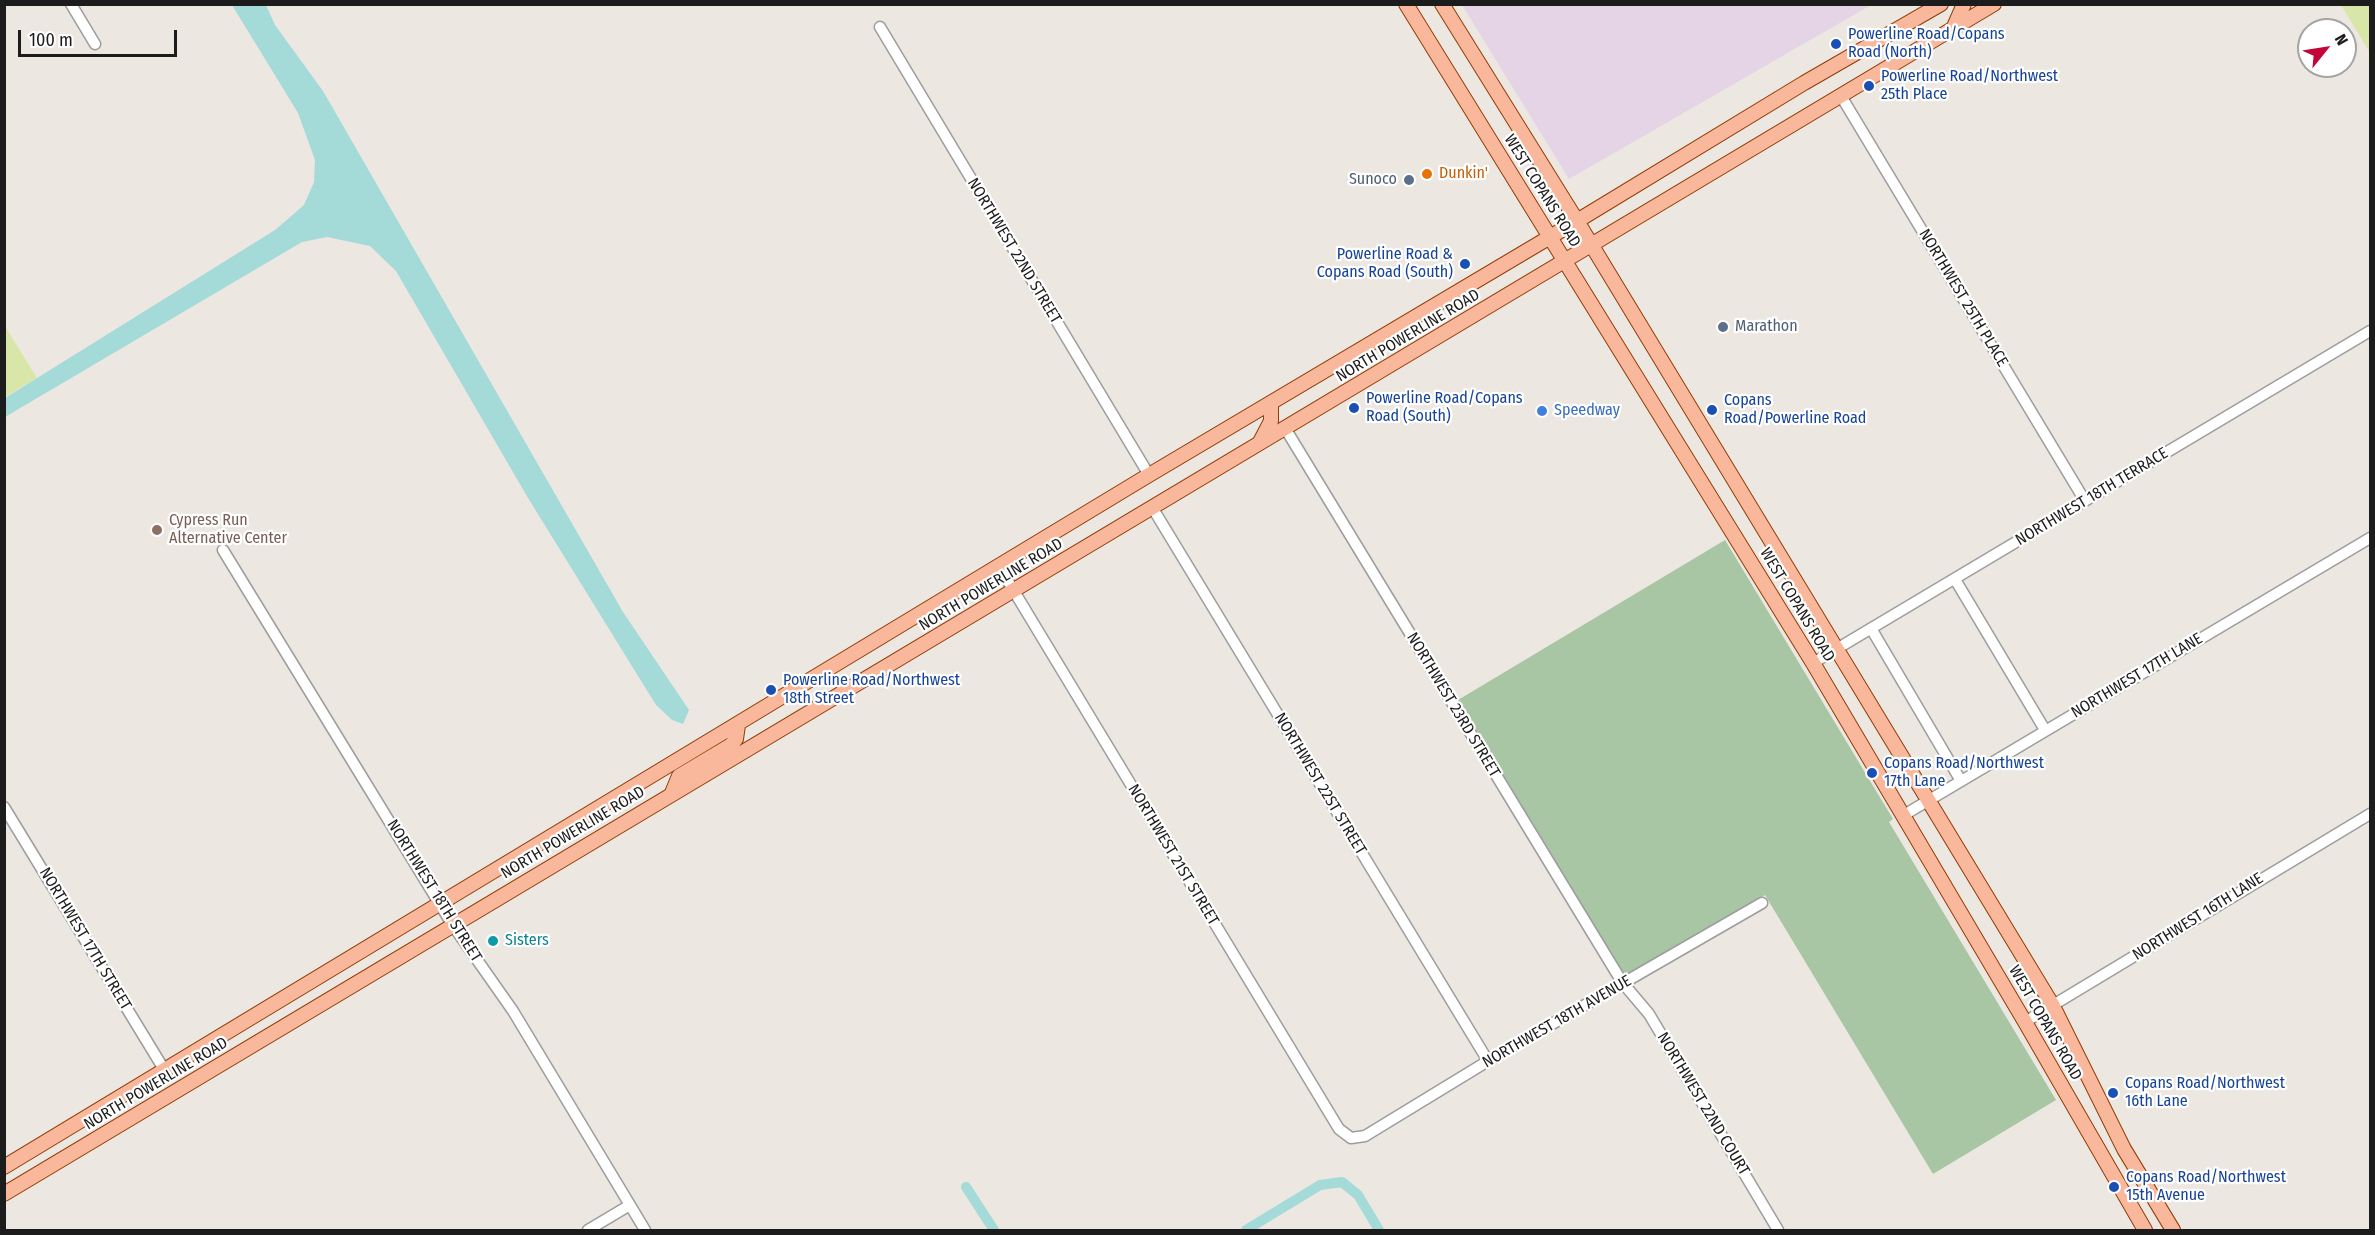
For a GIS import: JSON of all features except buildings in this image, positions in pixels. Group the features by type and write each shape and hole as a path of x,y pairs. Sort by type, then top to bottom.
{"main road":[{"name":"WEST COPANS ROAD","path":"1406,4 1813,663 2145,1230"},
{"name":"WEST COPANS ROAD","path":"1442,4 1577,221 2053,1006 2124,1149 2173,1230"},
{"name":"NORTH POWERLINE ROAD","path":"4,1167 1000,568 1149,475 1577,221 1803,83 1941,4"},
{"path":"1953,29 1964,4"},
{"name":"NORTH POWERLINE ROAD","path":"4,1194 452,924 1592,247 1994,4"},
{"path":"1259,444 1271,421 1271,404"},
{"path":"672,793 679,776 732,745 736,739 738,725"},
{"path":"176,1092 177,1081 192,1055"},
{"path":"147,1109 163,1086 165,1071"}],"street":[{"path":"71,4 95,44"},
{"name":"NORTHWEST 22ND STREET","path":"879,27 1149,475"},
{"name":"NORTHWEST 25TH PLACE","path":"1841,96 2085,501"},
{"name":"NORTHWEST 18TH TERRACE","path":"1813,663 1956,581 2370,331"},
{"name":"NORTHWEST 23RD STREET","path":"1285,428 1622,982"},
{"name":"NORTHWEST 22ST STREET","path":"1152,507 1488,1061"},
{"name":"NORTHWEST 17TH LANE","path":"1904,815 2370,538"},
{"name":"NORTHWEST 18TH STREET","path":"223,550 439,904 513,1011 645,1230"},
{"name":"NORTHWEST 21ST STREET","path":"1000,568 1339,1129 1351,1138"},
{"path":"1956,581 2045,730"},
{"path":"1872,630 1961,781"},
{"name":"NORTHWEST 17TH STREET","path":"4,807 165,1071"},
{"name":"NORTHWEST 16TH LANE","path":"2025,1022 2370,814"},
{"name":"NORTHWEST 18TH AVENUE","path":"1351,1138 1365,1136 1622,982 1645,972 1762,903"},
{"name":"NORTHWEST 22ND COURT","path":"1622,982 1649,1014 1778,1230"},
{"path":"588,1230 630,1205"}],"shaded area":[{"path":"1462,5 1871,5 1569,179"}],"green space":[{"path":"2341,5 2370,5 2370,53 2357,31 2357,18 2349,18"},
{"path":"5,326 37,378 4,397"},
{"path":"1725,540 1893,819 1889,822 2056,1100 1933,1174 1765,895 1626,978 1458,700"}],"water":[{"path":"232,5 266,5 275,25 323,91 623,612 689,710 683,724 672,720 656,705 528,498 396,271 370,246 327,237 302,242 5,417 5,398 275,230 304,205 314,182 315,160 298,113"}],"waterway":[{"path":"1246,1230 1320,1185 1342,1182 1358,1195 1379,1230"},
{"path":"966,1187 994,1230"}],"place":[{"name":"Powerline Road/Copans Road (North)","path":"1836,44"},
{"name":"Powerline Road/Northwest 25th Place","path":"1869,86"},
{"name":"Dunkin'","path":"1427,174"},
{"name":"Sunoco","path":"1409,180"},
{"name":"Powerline Road & Copans Road (South)","path":"1465,264"},
{"name":"Marathon","path":"1723,327"},
{"name":"Powerline Road/Copans Road (South)","path":"1354,408"},
{"name":"Copans Road/Powerline Road","path":"1712,410"},
{"name":"Speedway","path":"1542,411"},
{"name":"Cypress Run Alternative Center","path":"157,530"},
{"name":"Powerline Road/Northwest 18th Street","path":"771,690"},
{"name":"Copans Road/Northwest 17th Lane","path":"1872,773"},
{"name":"Sisters","path":"493,941"},
{"name":"Copans Road/Northwest 16th Lane","path":"2113,1093"},
{"name":"Copans Road/Northwest 15th Avenue","path":"2114,1187"}]}
